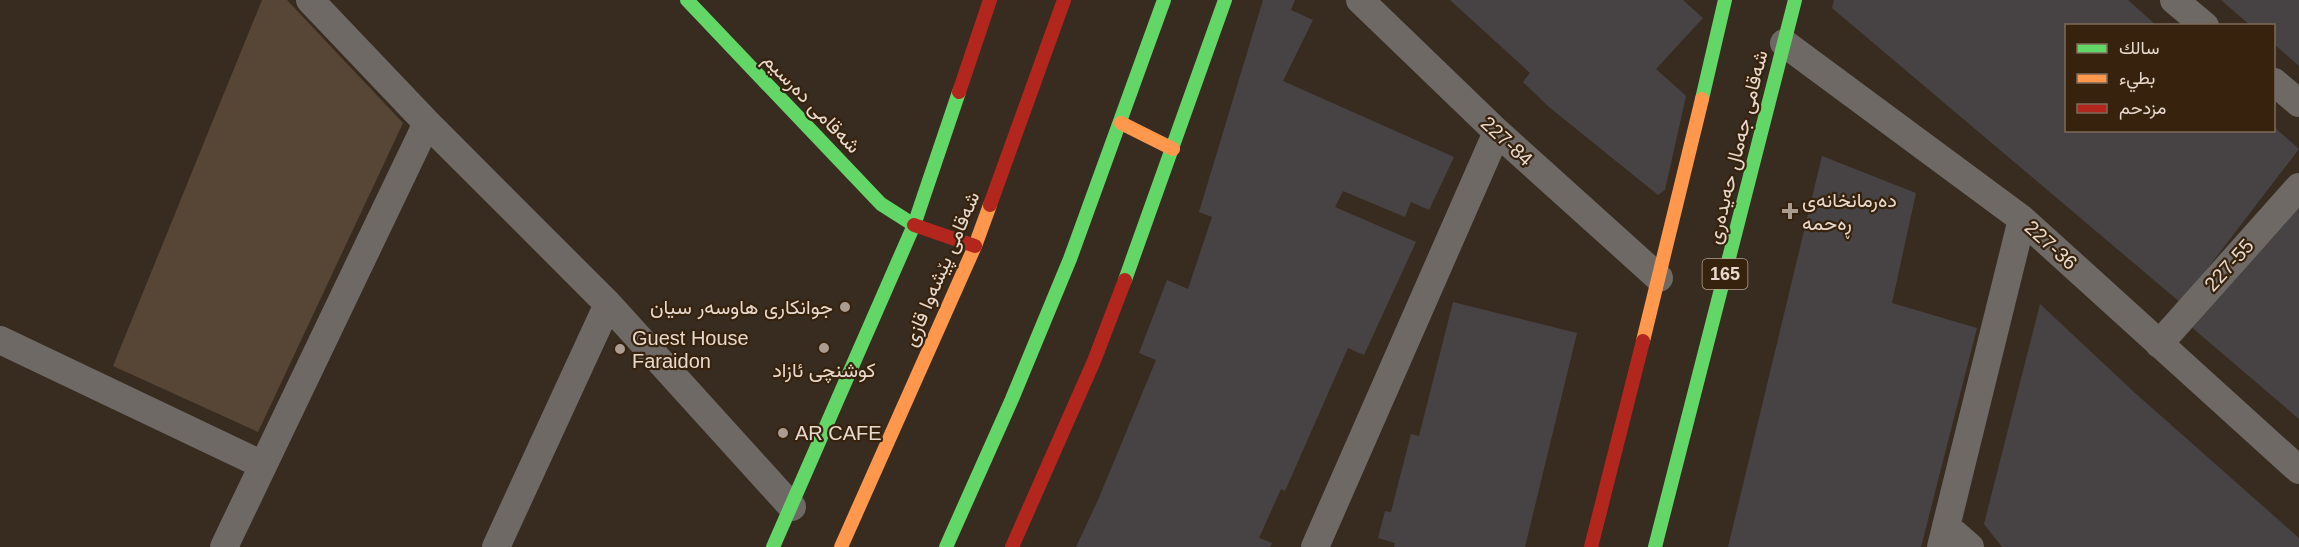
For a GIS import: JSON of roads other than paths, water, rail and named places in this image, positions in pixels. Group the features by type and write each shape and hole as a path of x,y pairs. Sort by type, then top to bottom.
{"main road":[{"name":"شەقامی دەرسیم","path":"687,0 882,204 914,225 975,246"},
{"path":"773,547 914,225 990,0"},
{"name":"شەقامی پێشەوا قازی","path":"841,547 975,246 1064,0"},
{"path":"946,547 1012,399 1070,259 1164,0"},
{"path":"1012,547 1094,362 1141,240 1225,0"},
{"path":"1591,547 1659,278 1725,0"},
{"name":"شەقامی جەمال حەیدەری","path":"1655,547 1795,0"},
{"path":"1121,123 1173,149"}],"street":[{"path":"310,0 427,123 608,304 792,507"},
{"name":"227-84","path":"1360,0 1497,132 1659,278"},
{"path":"2174,0 2203,24"},
{"name":"227-36","path":"1784,43 2022,219 2299,470"},
{"path":"2275,83 2299,103"},
{"path":"224,547 427,123"},
{"path":"1315,547 1497,132"},
{"name":"227-55","path":"2159,344 2299,187"},
{"path":"1970,547 1943,536 2022,219"},
{"path":"496,547 608,304"},
{"path":"0,340 263,465"}],"place":[{"name":"دەرمانخانەی ڕەحمە","path":"1790,211"},
{"name":"جوانکاری هاوسەر سیان","path":"845,307"},
{"name":"کوشنچی ئازاد","path":"824,348"},
{"name":"Guest House Faraidon","path":"620,349"},
{"name":"AR CAFE","path":"783,433"}]}
